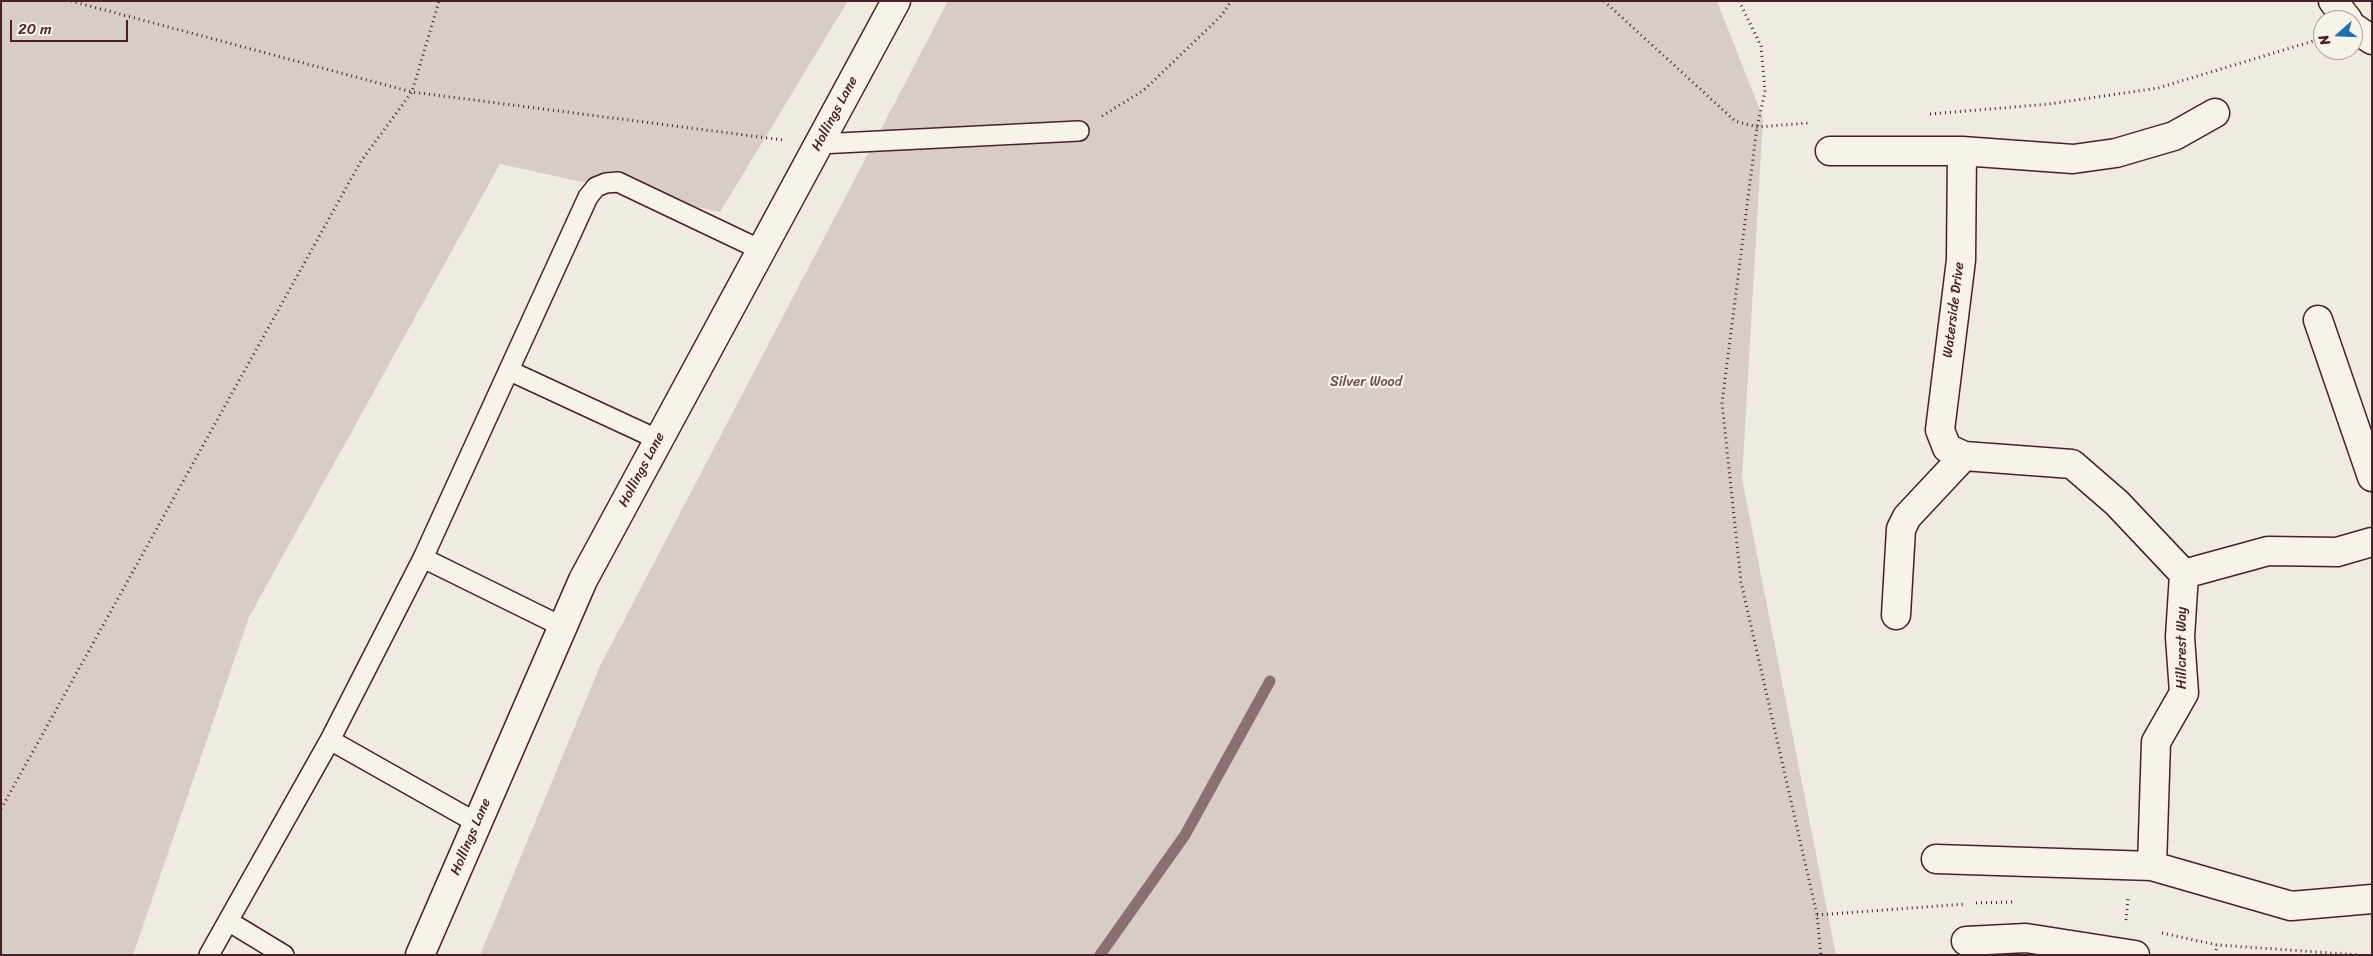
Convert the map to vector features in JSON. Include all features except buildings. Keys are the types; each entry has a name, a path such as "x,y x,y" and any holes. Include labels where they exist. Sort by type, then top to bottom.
{"street":[{"name":"Hollings Lane","path":"420,955 583,580 896,1"},
{"path":"1830,151 1962,151 2073,159 2116,153 2174,136 2215,113"},
{"name":"Waterside Drive","path":"1962,151 1961,260 1940,430 1947,448 1964,456"},
{"path":"2318,320 2372,477"},
{"path":"1896,615 1901,530 1907,517 1964,456 2072,464 2117,503 2184,574 2268,551 2337,552 2372,542"},
{"name":"Hillcrest Way","path":"2152,866 2156,742 2184,693 2180,637 2184,574"},
{"path":"1936,859 2152,866 2291,906 2372,899"},
{"path":"1966,941 2026,938 2135,955"}],"lane":[{"path":"819,144 1078,131"},
{"path":"209,955 330,740 423,558 588,197 596,187 606,182 618,182 761,250"},
{"path":"510,371 659,440"},
{"path":"423,558 563,627"},
{"path":"330,740 477,823"},
{"path":"228,922 284,955"}],"path":[{"path":"71,1 412,92 819,144"},
{"path":"1,809 361,162 412,92 439,1"},
{"path":"1078,131 1144,90 1222,15 1231,1"},
{"path":"1604,1 1735,121 1757,127 1814,122"},
{"path":"1739,1 1761,46 1765,92 1757,127 1722,403 1741,582 1817,916 1821,955"},
{"path":"1920,115 2049,104 2158,88 2313,41"},
{"path":"2215,955 2216,945"}],"green space":[{"path":"1,1 848,1 720,212 500,164 249,617 133,955 1,955"},
{"name":"Silver Wood","path":"948,1 1717,1 1763,118 1742,479 1836,955 480,955 600,666"}],"waterway":[{"path":"1100,955 1185,835 1270,681"}]}
